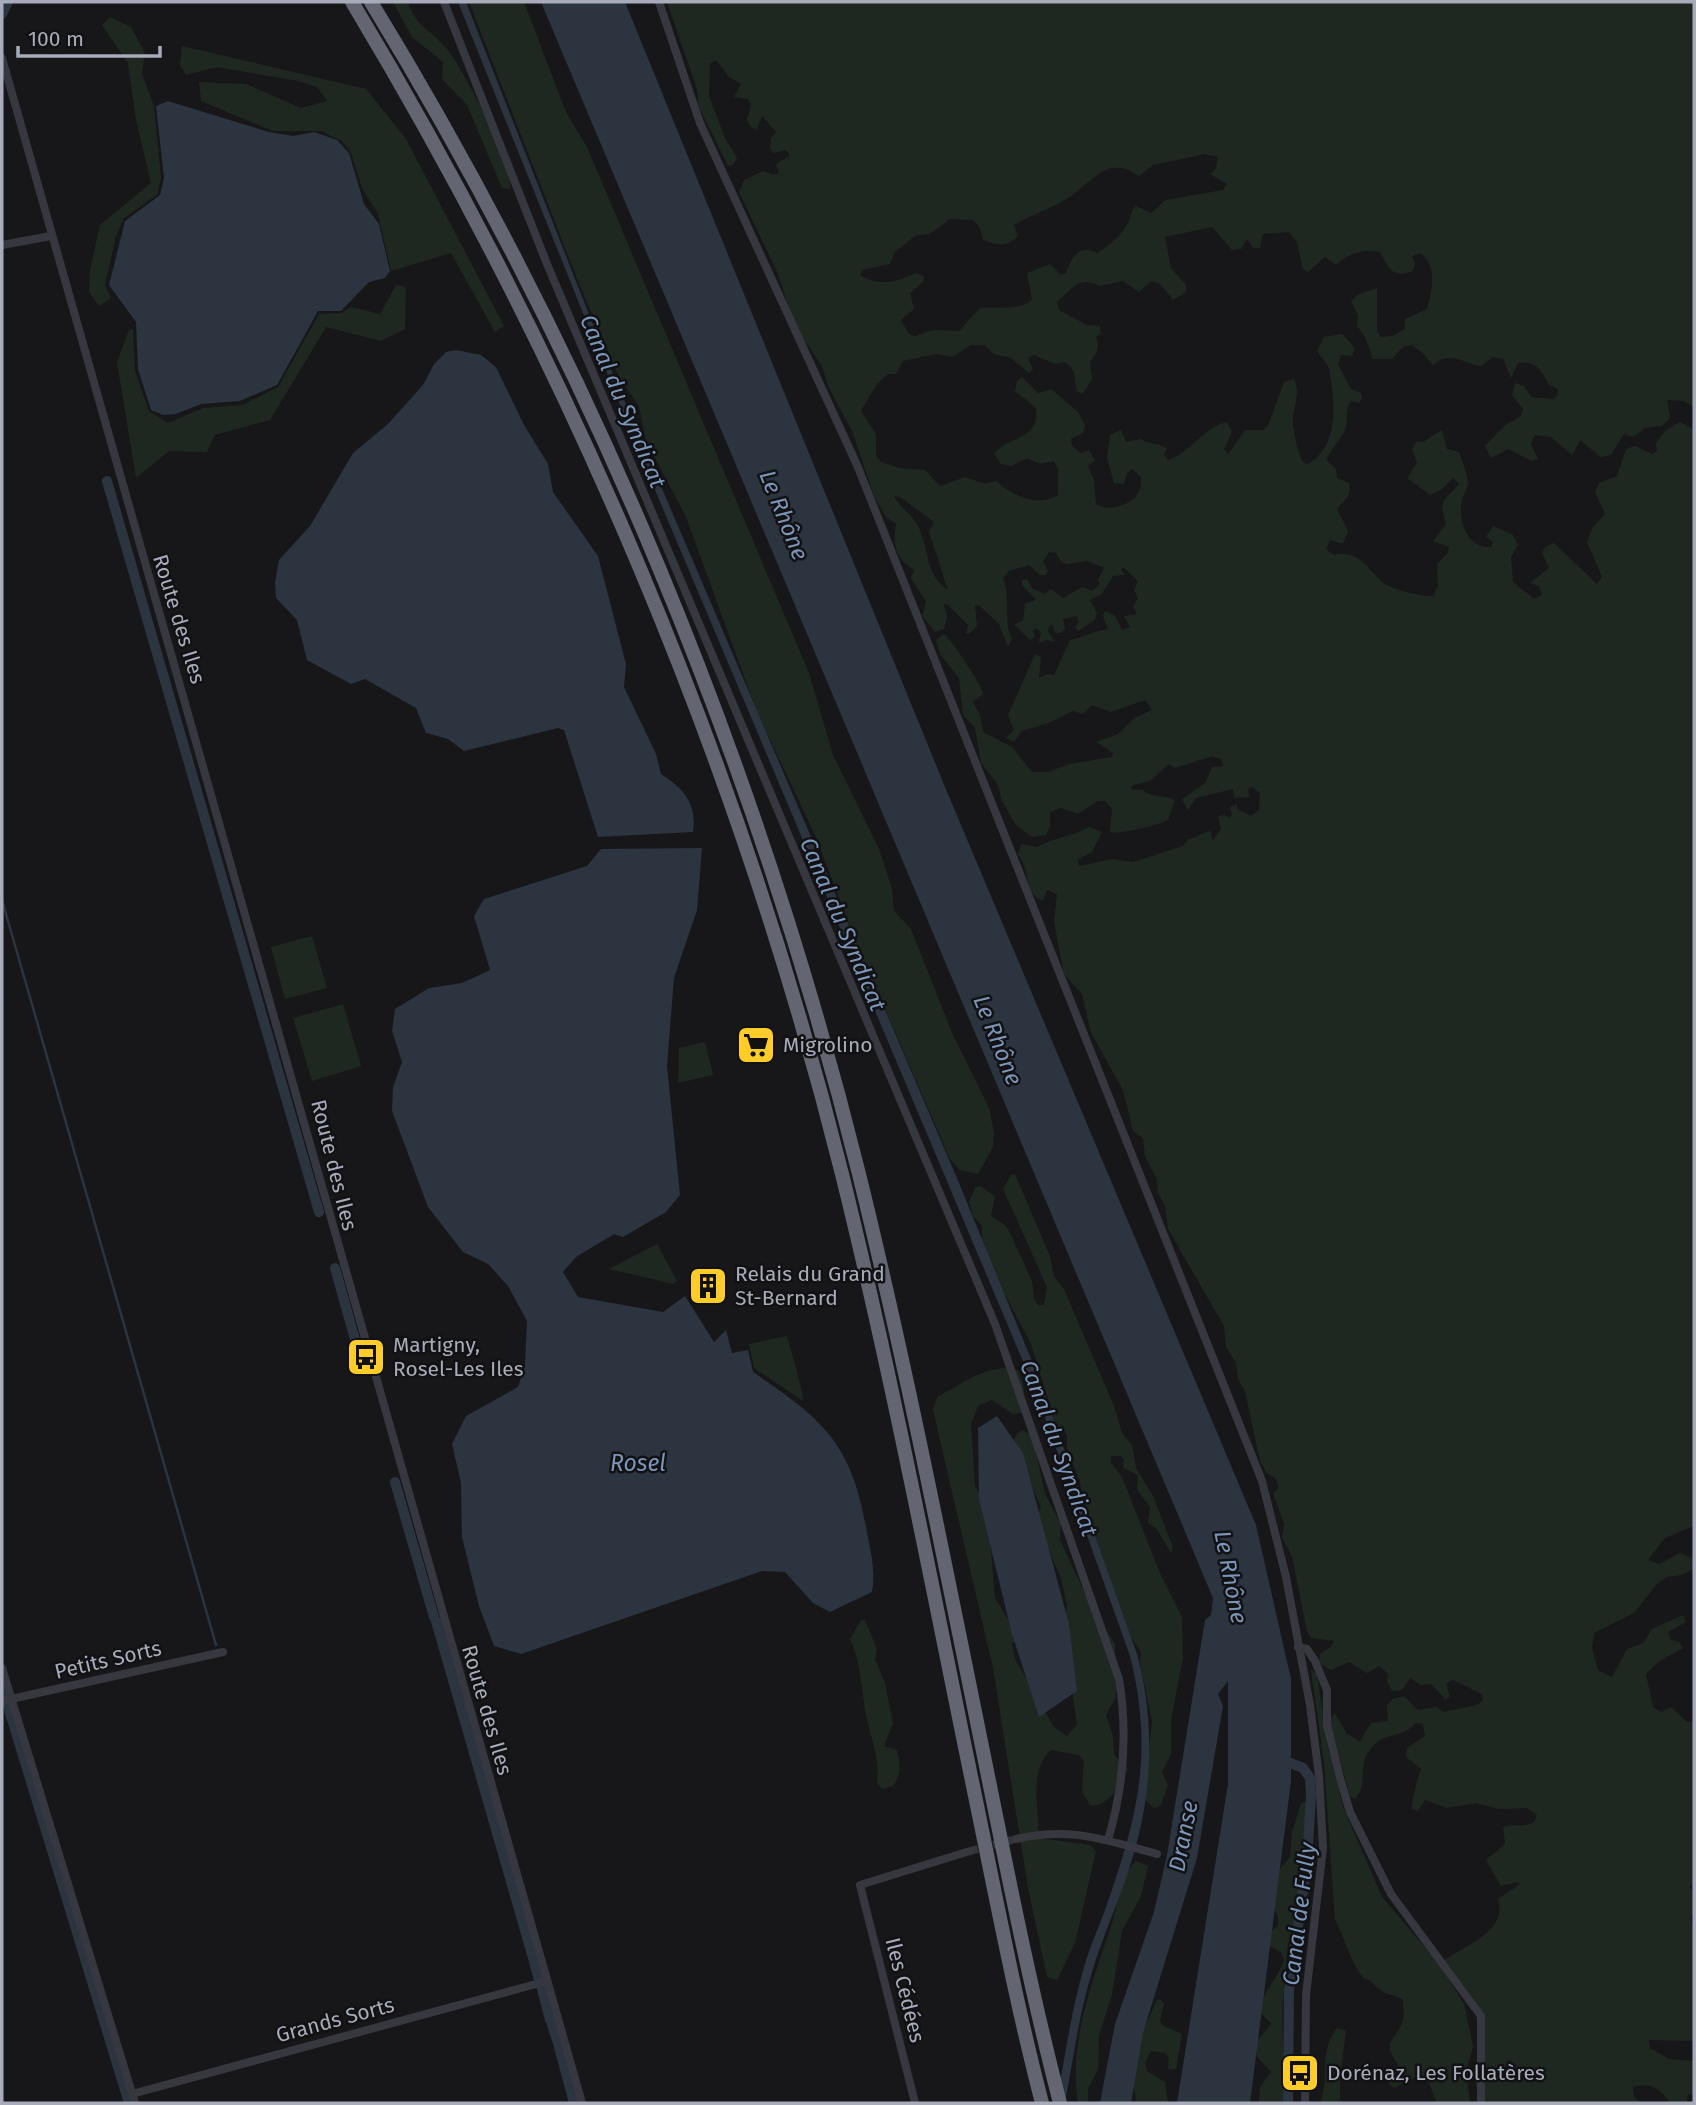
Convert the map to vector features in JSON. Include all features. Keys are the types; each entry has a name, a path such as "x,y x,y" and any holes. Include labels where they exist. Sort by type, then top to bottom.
{"highway":[{"path":"352,2 460,191 568,404 666,630 748,853 809,1051 858,1242 1009,1962 1042,2103"},
{"path":"371,2 497,224 605,445 701,674 778,892 826,1051 886,1289 1023,1945 1060,2103"}],"street":[{"path":"444,2 547,264 1010,1361 1119,1679 1125,1718 1124,1761 1112,1841"},
{"path":"659,2 699,124 857,466 1224,1381 1270,1505 1320,1776 1323,1848 1306,1995 1306,2103"},
{"name":"Route des Iles","path":"2,58 213,796 253,950 258,958 325,1191 326,1210 582,2103"},
{"path":"2,245 51,236"},
{"path":"1298,1647 1307,1649 1315,1661 1326,1690 1328,1725 1350,1812 1385,1882 1481,2015 1481,2103"},
{"name":"Petits Sorts","path":"2,1701 223,1652"},
{"path":"2,1668 133,2099"},
{"path":"1016,1839 1060,1832 1112,1841 1157,1854"},
{"name":"Iles Cédées","path":"915,2103 860,1885 970,1852"},
{"name":"Grands Sorts","path":"133,2099 547,1981"}],"shaded area":[{"path":"393,2 408,2 419,23 453,57 496,139 510,189 502,188 467,105 442,79 443,62 412,37"},
{"path":"469,2 524,2 566,112 587,147 809,673 833,755 879,849 892,889 894,911 911,929 953,1035 989,1108 994,1133 993,1147 978,1174 960,1170 950,1159 853,935 816,837 757,712 686,517 646,441 639,406 619,377 578,281"},
{"path":"667,2 1694,2 1694,407 1684,401 1667,400 1670,418 1662,426 1645,428 1633,437 1624,434 1611,455 1601,457 1580,440 1572,455 1551,437 1535,435 1531,444 1538,459 1532,461 1508,449 1491,458 1485,446 1505,425 1521,416 1523,409 1512,395 1515,383 1524,386 1531,397 1553,399 1557,396 1558,389 1549,385 1541,371 1530,363 1518,363 1511,378 1503,359 1493,357 1481,366 1445,358 1433,365 1423,353 1411,345 1403,347 1392,359 1373,359 1364,335 1357,326 1358,315 1351,301 1357,295 1377,288 1377,332 1381,337 1392,336 1405,329 1405,319 1427,309 1431,294 1431,271 1426,258 1420,253 1412,256 1415,263 1413,271 1405,273 1399,274 1391,270 1380,252 1368,251 1351,255 1336,265 1325,257 1308,272 1303,270 1297,242 1289,232 1263,234 1260,248 1253,248 1247,239 1241,249 1232,250 1212,227 1165,237 1171,268 1186,285 1186,292 1173,300 1160,284 1151,281 1139,292 1123,281 1100,286 1081,283 1057,302 1059,310 1087,325 1100,326 1101,333 1096,337 1097,350 1090,361 1092,380 1082,394 1077,391 1073,371 1064,362 1055,364 1034,355 1028,358 1033,369 1029,373 1011,358 994,354 984,345 971,345 952,357 936,354 903,361 896,374 888,374 877,384 861,411 876,434 876,455 881,462 900,468 925,470 940,486 965,477 985,484 996,481 1026,498 1051,499 1058,495 1058,469 1054,461 1040,464 1027,458 1011,466 1001,464 994,454 1007,443 1028,432 1036,419 1036,408 1015,391 1017,381 1022,377 1038,393 1051,389 1078,412 1085,425 1083,433 1071,439 1072,446 1081,453 1089,450 1095,460 1088,466 1094,480 1096,504 1106,508 1116,507 1135,498 1141,487 1141,477 1132,469 1127,473 1124,484 1114,483 1107,458 1110,435 1121,430 1126,442 1140,439 1163,446 1167,448 1164,454 1168,460 1183,452 1211,429 1227,422 1232,432 1224,449 1228,454 1245,430 1263,430 1268,426 1284,382 1294,379 1297,394 1293,422 1299,453 1307,464 1318,457 1330,435 1333,394 1329,369 1317,351 1324,337 1342,334 1355,348 1352,356 1341,355 1338,364 1351,389 1361,393 1362,398 1359,403 1351,401 1344,433 1326,460 1336,469 1337,478 1349,483 1349,492 1337,509 1348,531 1343,544 1330,540 1326,549 1334,555 1355,557 1391,587 1433,596 1438,586 1437,564 1448,553 1449,547 1433,541 1446,524 1442,508 1444,500 1459,484 1453,478 1441,490 1430,495 1407,478 1417,463 1412,449 1417,441 1423,442 1442,430 1447,449 1459,452 1467,476 1468,484 1461,508 1466,532 1476,543 1491,547 1493,542 1486,537 1493,526 1513,535 1518,545 1511,557 1513,582 1534,599 1542,595 1539,586 1530,583 1549,568 1542,553 1545,547 1554,543 1597,584 1602,577 1587,542 1593,527 1605,514 1595,492 1599,483 1617,476 1626,449 1635,446 1652,454 1657,451 1656,443 1666,430 1680,422 1694,430 1694,1526 1665,1538 1648,1560 1659,1564 1680,1553 1692,1558 1693,1569 1682,1575 1667,1577 1657,1584 1634,1613 1594,1633 1592,1648 1598,1670 1612,1677 1627,1649 1643,1643 1652,1629 1683,1615 1686,1622 1668,1632 1671,1640 1679,1642 1683,1648 1657,1663 1646,1674 1653,1707 1661,1712 1671,1707 1687,1722 1694,1721 1694,1883 1689,1887 1694,1892 1694,1914 1691,1916 1694,1931 1694,2041 1649,2040 1650,2048 1669,2059 1694,2061 1694,2095 1688,2094 1686,2103 1671,2103 1659,2090 1646,2085 1633,2087 1634,2097 1641,2103 1480,2103 1476,2083 1478,2060 1484,2047 1476,2002 1444,1960 1483,1936 1497,1920 1498,1899 1520,1884 1517,1882 1501,1886 1486,1860 1505,1844 1503,1827 1530,1824 1537,1815 1527,1808 1499,1809 1476,1803 1447,1808 1425,1800 1418,1811 1412,1809 1421,1769 1406,1757 1407,1748 1425,1736 1423,1724 1415,1723 1404,1732 1374,1744 1364,1763 1359,1794 1355,1799 1350,1796 1329,1721 1335,1713 1347,1734 1360,1741 1371,1723 1388,1721 1387,1705 1393,1699 1404,1696 1418,1710 1437,1707 1443,1712 1477,1705 1483,1700 1482,1694 1453,1680 1446,1684 1450,1696 1446,1700 1431,1684 1421,1685 1410,1678 1402,1690 1392,1691 1387,1681 1388,1674 1379,1666 1367,1673 1349,1662 1331,1670 1319,1663 1320,1653 1331,1647 1334,1641 1311,1638 1307,1631 1292,1556 1282,1538 1284,1524 1273,1493 1278,1488 1277,1480 1266,1472 1260,1461 1245,1391 1238,1379 1236,1363 1226,1347 1224,1326 1168,1229 1165,1206 1158,1193 1157,1180 1145,1156 1143,1138 1133,1131 1123,1090 1091,1033 1082,994 1064,974 1054,922 1057,894 1047,890 1043,901 1032,893 1025,867 1018,855 1021,844 1037,847 1089,827 1102,832 1092,852 1078,860 1079,866 1112,859 1133,862 1183,846 1188,839 1210,831 1213,840 1221,829 1218,816 1225,815 1229,818 1232,815 1230,807 1237,804 1237,809 1251,816 1259,810 1260,793 1252,787 1248,789 1250,797 1234,798 1233,789 1196,798 1188,810 1182,799 1205,783 1212,767 1223,766 1222,760 1213,756 1175,768 1169,764 1150,781 1133,785 1131,789 1175,800 1168,820 1163,822 1129,831 1110,832 1112,809 1105,801 1098,801 1078,814 1061,808 1050,812 1050,827 1046,835 1032,837 1016,825 1002,801 998,785 981,763 975,728 963,715 959,678 940,654 936,640 944,634 948,638 982,690 983,694 973,702 980,715 983,732 1012,747 1032,772 1048,772 1069,764 1112,757 1113,753 1096,742 1118,734 1134,718 1152,710 1145,700 1111,712 1092,705 1083,714 1073,711 1049,723 1022,731 1014,742 1006,738 1014,730 1008,715 1035,654 1041,657 1039,678 1047,674 1054,675 1070,640 1108,629 1103,616 1105,611 1115,616 1122,630 1130,627 1124,616 1137,614 1133,607 1138,598 1134,590 1138,581 1123,567 1121,570 1125,575 1113,576 1102,594 1090,600 1097,613 1095,620 1078,631 1075,627 1079,622 1077,616 1063,619 1065,628 1061,633 1055,633 1053,625 1049,626 1048,631 1055,642 1046,640 1039,643 1041,632 1036,628 1033,630 1035,637 1030,640 1014,624 1023,621 1025,604 1036,600 1022,585 1022,580 1027,579 1032,588 1044,594 1051,589 1063,598 1082,587 1092,591 1100,584 1098,580 1104,568 1087,561 1067,564 1061,562 1056,553 1049,552 1043,562 1048,571 1045,575 1040,575 1029,565 1009,571 1003,578 1012,639 1008,647 999,624 979,605 975,606 977,626 970,633 966,633 968,625 947,604 944,605 947,617 944,629 935,632 922,616 926,602 911,578 914,570 903,561 897,551 896,524 886,517 874,496 852,431 828,386 822,366 795,327 778,274 739,192 744,180 763,171 774,175 779,173 776,164 789,156 789,153 785,150 774,153 770,149 771,138 776,132 762,116 757,130 751,127 747,119 751,106 748,99 734,97 741,84 729,77 716,60 710,63 709,96 725,138 737,158 733,165 728,166 699,107 697,89","holes":["1205,154 1218,157 1216,168 1210,174 1227,184 1223,190 1166,200 1151,213 1136,206 1126,226 1113,241 1097,253 1085,250 1077,253 1066,273 1061,275 1050,264 1027,273 1032,300 1014,307 980,308 959,331 933,330 915,336 909,334 901,320 914,309 910,293 923,282 924,276 916,273 895,281 882,282 860,275 862,270 890,264 895,252 915,236 930,234 950,219 973,220 979,226 983,240 1006,244 1018,236 1014,225 1068,198 1100,173 1118,168 1139,176 1153,165","894,496 900,497 934,522 929,532 948,590 940,584 931,569 922,535 915,521"]},
{"path":"110,17 131,27 145,53 142,74 154,106 161,178 157,195 124,218 116,236 105,285 111,298 99,306 89,292 90,270 100,225 151,183 136,120 128,63 102,25"},
{"path":"182,46 366,89 406,139 504,326 495,332 451,253 391,271 378,214 362,188 351,153 342,141 321,131 273,131 201,101 199,82 246,84 301,108 327,101 317,87 298,81 217,67 186,75 180,65"},
{"path":"396,285 406,287 405,329 381,341 326,327 270,420 215,435 207,452 169,451 136,478 117,362 129,330 133,329 135,371 149,411 168,423 203,408 243,405 278,387 319,314 341,313 351,307 380,314"},
{"path":"312,936 327,988 285,999 271,947"},
{"path":"343,1004 361,1066 312,1081 293,1018"},
{"path":"705,1042 713,1075 678,1083 679,1048"},
{"path":"1015,1174 1050,1256 1054,1277 1064,1289 1114,1406 1122,1433 1132,1445 1136,1468 1153,1496 1173,1547 1171,1553 1156,1528 1148,1523 1150,1507 1137,1490 1138,1475 1123,1468 1124,1459 1121,1456 1111,1456 1111,1463 1122,1477 1160,1573 1182,1617 1183,1658 1171,1720 1171,1754 1162,1772 1168,1785 1161,1805 1154,1808 1144,1799 1152,1722 1140,1663 1141,1652 1131,1637 1083,1505 1080,1481 1067,1451 1067,1434 1056,1425 1031,1344 993,1271 982,1240 982,1226 973,1216 969,1202 975,1188 980,1186 995,1196 991,1216 1006,1226 1032,1281 1034,1299 1038,1305 1044,1305 1047,1287 1003,1189 1011,1175"},
{"path":"657,1244 677,1281 673,1284 609,1269"},
{"path":"787,1336 803,1401 754,1368 749,1344"},
{"path":"1006,1368 1018,1371 1020,1376 1024,1391 1023,1412 1013,1414 992,1400 978,1406 971,1424 975,1486 981,1497 989,1527 995,1598 1019,1634 1012,1644 1015,1659 1054,1727 1067,1736 1077,1725 1064,1632 1067,1606 1061,1578 1036,1520 1041,1507 1013,1443 1022,1430 1032,1435 1045,1494 1061,1524 1060,1540 1089,1602 1115,1644 1116,1697 1106,1715 1113,1736 1114,1755 1128,1769 1108,1799 1090,1805 1082,1792 1084,1761 1079,1755 1051,1750 1039,1769 1036,1792 1039,1838 1090,1845 1096,1851 1075,1943 1057,1980 1047,1977 1028,1888 993,1668 933,1410 937,1397 979,1374"},
{"path":"861,1620 865,1620 877,1649 875,1659 885,1683 893,1723 884,1746 897,1750 899,1760 896,1782 893,1786 882,1789 877,1783 876,1758 861,1678 850,1639"},
{"path":"1311,1669 1317,1675 1327,1743 1343,1807 1382,1897 1440,1965 1464,2004 1473,2046 1466,2071 1470,2103 1437,2103 1429,2083 1418,2076 1394,2088 1386,2081 1398,2065 1390,2046 1403,2020 1403,2000 1384,1992 1363,1978 1335,1920 1324,1762"},
{"path":"1305,1801 1311,1810 1299,1925 1288,1943 1282,2011 1285,2103 1259,2103 1260,2087 1271,2072 1253,2052 1254,2045 1271,2024 1260,2012 1261,2005 1284,1960 1281,1952 1264,1943 1265,1935 1278,1926 1278,1917 1270,1900 1272,1878 1290,1857 1292,1833 1301,1803"},
{"path":"1136,1861 1148,1866 1141,1896 1122,1931 1112,1994 1099,2036 1098,2070 1088,2088 1088,2103 1078,2103 1077,2056 1085,2010 1123,1880"},
{"path":"1160,1999 1164,2004 1160,2021 1162,2025 1182,2034 1176,2069 1168,2069 1169,2058 1165,2053 1151,2051 1145,2063 1147,2071 1165,2082 1168,2103 1137,2103 1131,2076 1137,2044 1157,2000"},
{"path":"1337,2028 1346,2031 1340,2076 1340,2103 1320,2103 1327,2047"}],"water":[{"name":"Canal du Syndicat","path":"458,2 466,2 607,360 959,1183 1040,1381 1137,1654 1149,1730 1145,1806 1129,1871 1087,1988 1065,2103 1056,2103 1075,2000 1086,1959 1127,1843 1139,1783 1141,1723 1130,1656 1036,1392 636,445"},
{"path":"541,2 625,2 945,787 1256,1525 1291,1679 1291,1781 1250,2103 1177,2103 1228,1784 1228,1681 1218,1694 1223,1706 1197,1858 1143,2033 1131,2103 1100,2103 1115,2024 1154,1912 1167,1855 1205,1620 1211,1615 1213,1598"},
{"path":"168,101 269,132 293,136 314,132 337,140 349,153 364,204 379,224 390,271 385,278 369,282 341,311 318,311 277,385 240,401 201,404 176,414 163,415 151,410 138,369 136,322 109,285 125,221 160,195 164,178 156,106"},
{"path":"456,350 481,355 496,367 524,425 548,464 553,492 598,556 626,664 624,687 656,754 661,774 682,791 691,805 693,832 598,837 564,730 558,728 464,751 448,739 426,733 416,708 365,679 351,684 307,660 297,620 276,598 275,582 279,560 310,526 353,453 388,424 423,385 434,364 446,352"},
{"name":"Rosel","path":"702,848 697,910 674,978 667,1066 680,1195 666,1212 623,1237 614,1234 576,1257 563,1272 578,1297 663,1312 685,1296 714,1342 726,1330 732,1353 748,1350 753,1372 815,1419 842,1453 860,1498 871,1551 872,1592 830,1612 813,1603 785,1572 762,1571 521,1654 494,1646 479,1606 462,1537 461,1483 452,1444 466,1416 518,1387 525,1366 527,1321 508,1286 488,1264 463,1252 428,1207 392,1111 393,1087 402,1062 392,1031 395,1009 429,988 462,983 490,970 474,916 484,899 587,866 601,849"},
{"path":"997,1416 1023,1453 1069,1624 1077,1691 1039,1717 1012,1634 979,1499 978,1428"}],"waterway":[{"path":"2,14 8,2"},
{"path":"107,481 319,1212"},
{"path":"2,900 216,1645"},
{"path":"335,1268 358,1350"},
{"path":"395,1482 434,1617"},
{"path":"436,1621 533,1958"},
{"path":"2,1687 5,1697"},
{"path":"7,1703 129,2103"},
{"name":"Canal de Fully","path":"1280,1759 1303,1768 1310,1778 1311,1796 1307,1862 1289,1991 1288,2103"},
{"path":"534,1962 539,1980"},
{"path":"541,1985 550,2020"},
{"path":"552,2025 558,2043"},
{"path":"559,2047 574,2103"}],"tunnel":[{"path":"970,1851 1016,1839"}],"place":[{"name":"Migrolino","path":"756,1045"},
{"name":"Relais du Grand St-Bernard","path":"708,1286"},
{"name":"Martigny, Rosel-Les Iles","path":"366,1357"},
{"name":"Dorénaz, Les Follatères","path":"1300,2073"}],"water label":[{"name":"Le Rhône","path":"784,515"},
{"name":"Le Rhône","path":"998,1040"},
{"name":"Le Rhône","path":"1231,1577"},
{"name":"Dranse","path":"1183,1836"}]}
